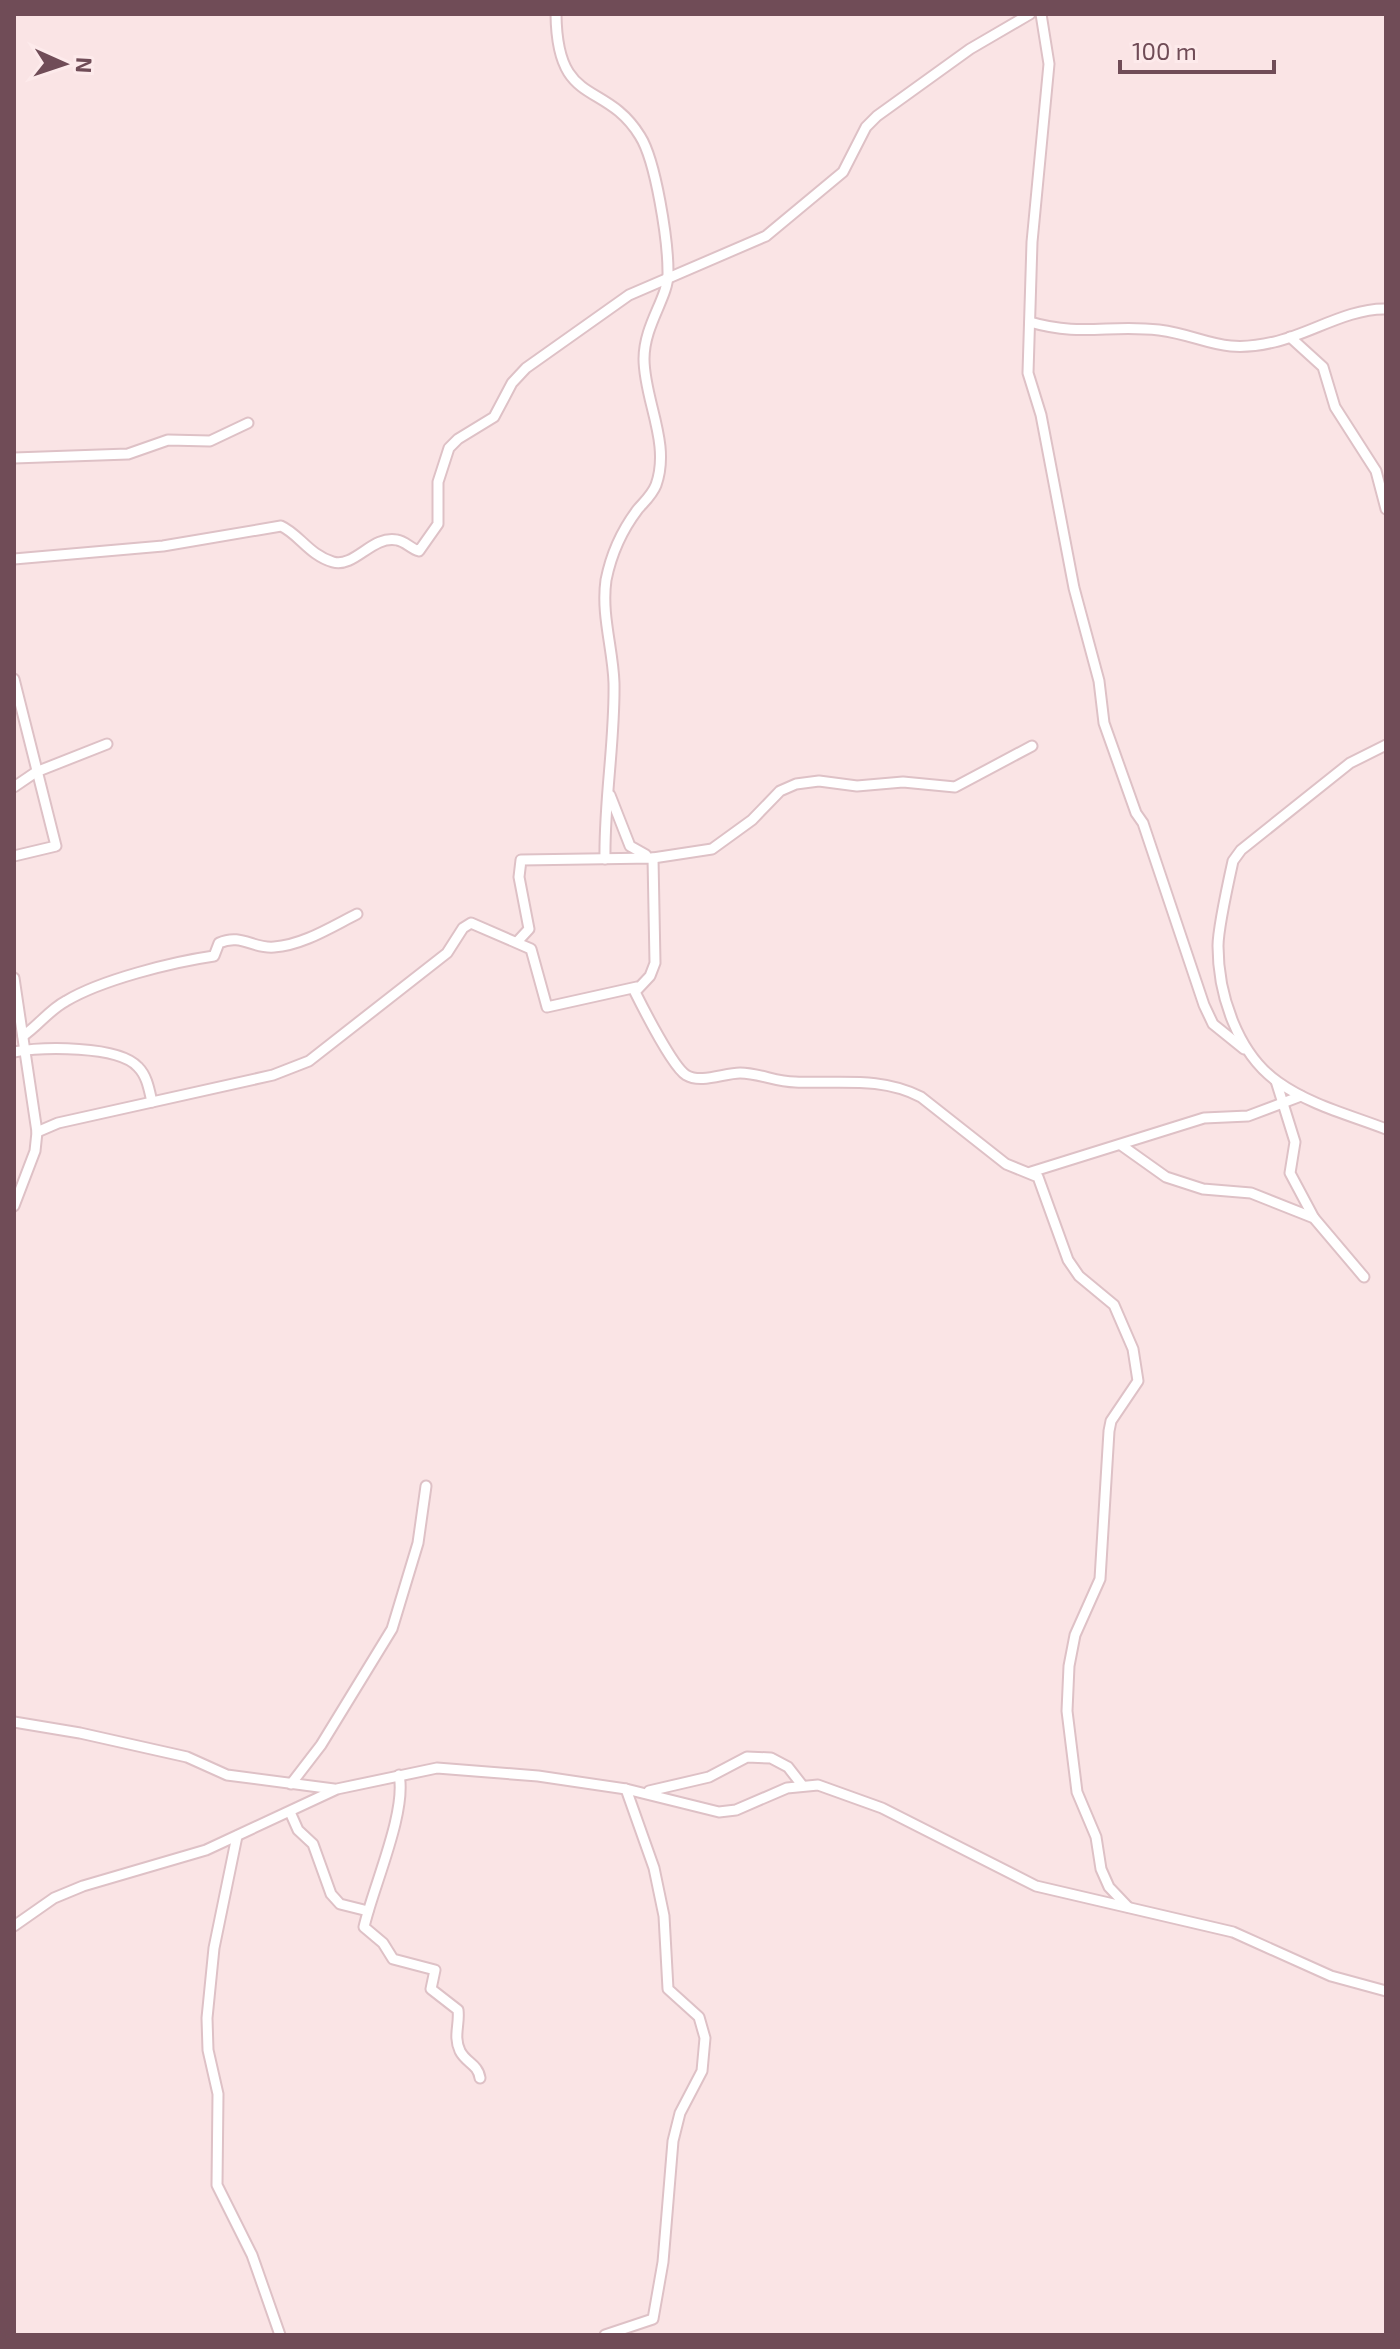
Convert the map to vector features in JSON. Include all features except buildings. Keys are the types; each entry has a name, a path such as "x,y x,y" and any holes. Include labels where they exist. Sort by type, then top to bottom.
{"street":[{"path":"556,14 556,37 567,72 576,83 629,122 647,148 654,171 668,279 652,314 644,349 657,425 659,472 649,497 617,543 606,583 614,683 605,859"},
{"path":"14,559 163,546 281,526 304,547 332,562 347,561 388,539 403,542 419,551 438,524 438,482 449,448 494,417 512,383 532,362 629,295 766,236 843,172 866,127 877,116 970,49 1030,14"},
{"path":"1041,14 1049,64 1032,242 1028,373 1041,415 1074,588 1099,681 1104,723 1136,813 1143,823 1213,1024 1276,1081 1301,1096 1386,1129"},
{"path":"1030,322 1078,332 1161,330 1222,347 1246,347 1290,337 1365,311 1386,309"},
{"path":"1290,337 1323,367 1335,407 1376,471 1386,509"},
{"path":"14,458 128,454 168,440 210,441 248,423"},
{"path":"14,681 56,846 14,856"},
{"path":"14,787 36,772 107,744"},
{"path":"1244,1049 1228,1003 1218,952 1233,861 1328,779 1386,745"},
{"path":"517,942 529,929 519,877 521,860 651,857 712,849 752,820 780,791 796,784 819,781 857,786 912,782 955,787 1032,746"},
{"path":"610,794 630,846 651,857"},
{"path":"37,1132 58,1123 261,1078 309,1061 447,953 467,925 484,926 533,951 547,1007 637,987 650,976 657,953 651,857"},
{"path":"23,1036 53,1009 84,991 133,975 214,956 219,943 230,940 247,939 270,948 297,943 357,914"},
{"path":"14,978 23,1036 19,1051 37,1132 35,1151 14,1206"},
{"path":"637,987 638,999 674,1063 685,1075 703,1078 749,1074 793,1082 884,1083 921,1097 1006,1164 1031,1172 1043,1186 1068,1260 1079,1276 1114,1305 1139,1375 1136,1388 1116,1413 1109,1431 1100,1579 1075,1635 1069,1666 1067,1711 1077,1792 1096,1837 1101,1869 1109,1887 1128,1907"},
{"path":"19,1051 96,1052 124,1057 140,1069 152,1102"},
{"path":"1276,1081 1295,1142 1290,1173 1314,1218 1364,1277"},
{"path":"1031,1172 1204,1118 1248,1116 1301,1096"},
{"path":"1121,1145 1166,1177 1203,1189 1251,1193 1314,1218"},
{"path":"291,1784 321,1745 392,1629 418,1543 426,1486"},
{"path":"14,1722 187,1757 227,1775 337,1789"},
{"path":"646,1792 709,1777 747,1757 771,1758 788,1767 802,1785"},
{"path":"14,1926 46,1903 83,1886 206,1850 337,1789 437,1768 538,1776 646,1792 719,1812 736,1810 802,1785 818,1785 855,1796 1036,1886 1233,1932 1331,1976 1386,1991"},
{"path":"399,1775 399,1798 364,1927 383,1943 393,1959 435,1970 431,1989 458,2010 456,2029 460,2050 477,2067 480,2078"},
{"path":"304,1785 308,1795 306,1804"},
{"path":"605,2335 653,2319 663,2262 673,2141 680,2113 702,2071 705,2038 703,2023 668,1989 664,1916 654,1868 626,1789"},
{"path":"290,1812 298,1830 313,1844 331,1894 340,1904 368,1911"},
{"path":"237,1836 214,1948 207,2018 208,2050 219,2109 217,2185 252,2255 280,2335"}]}
